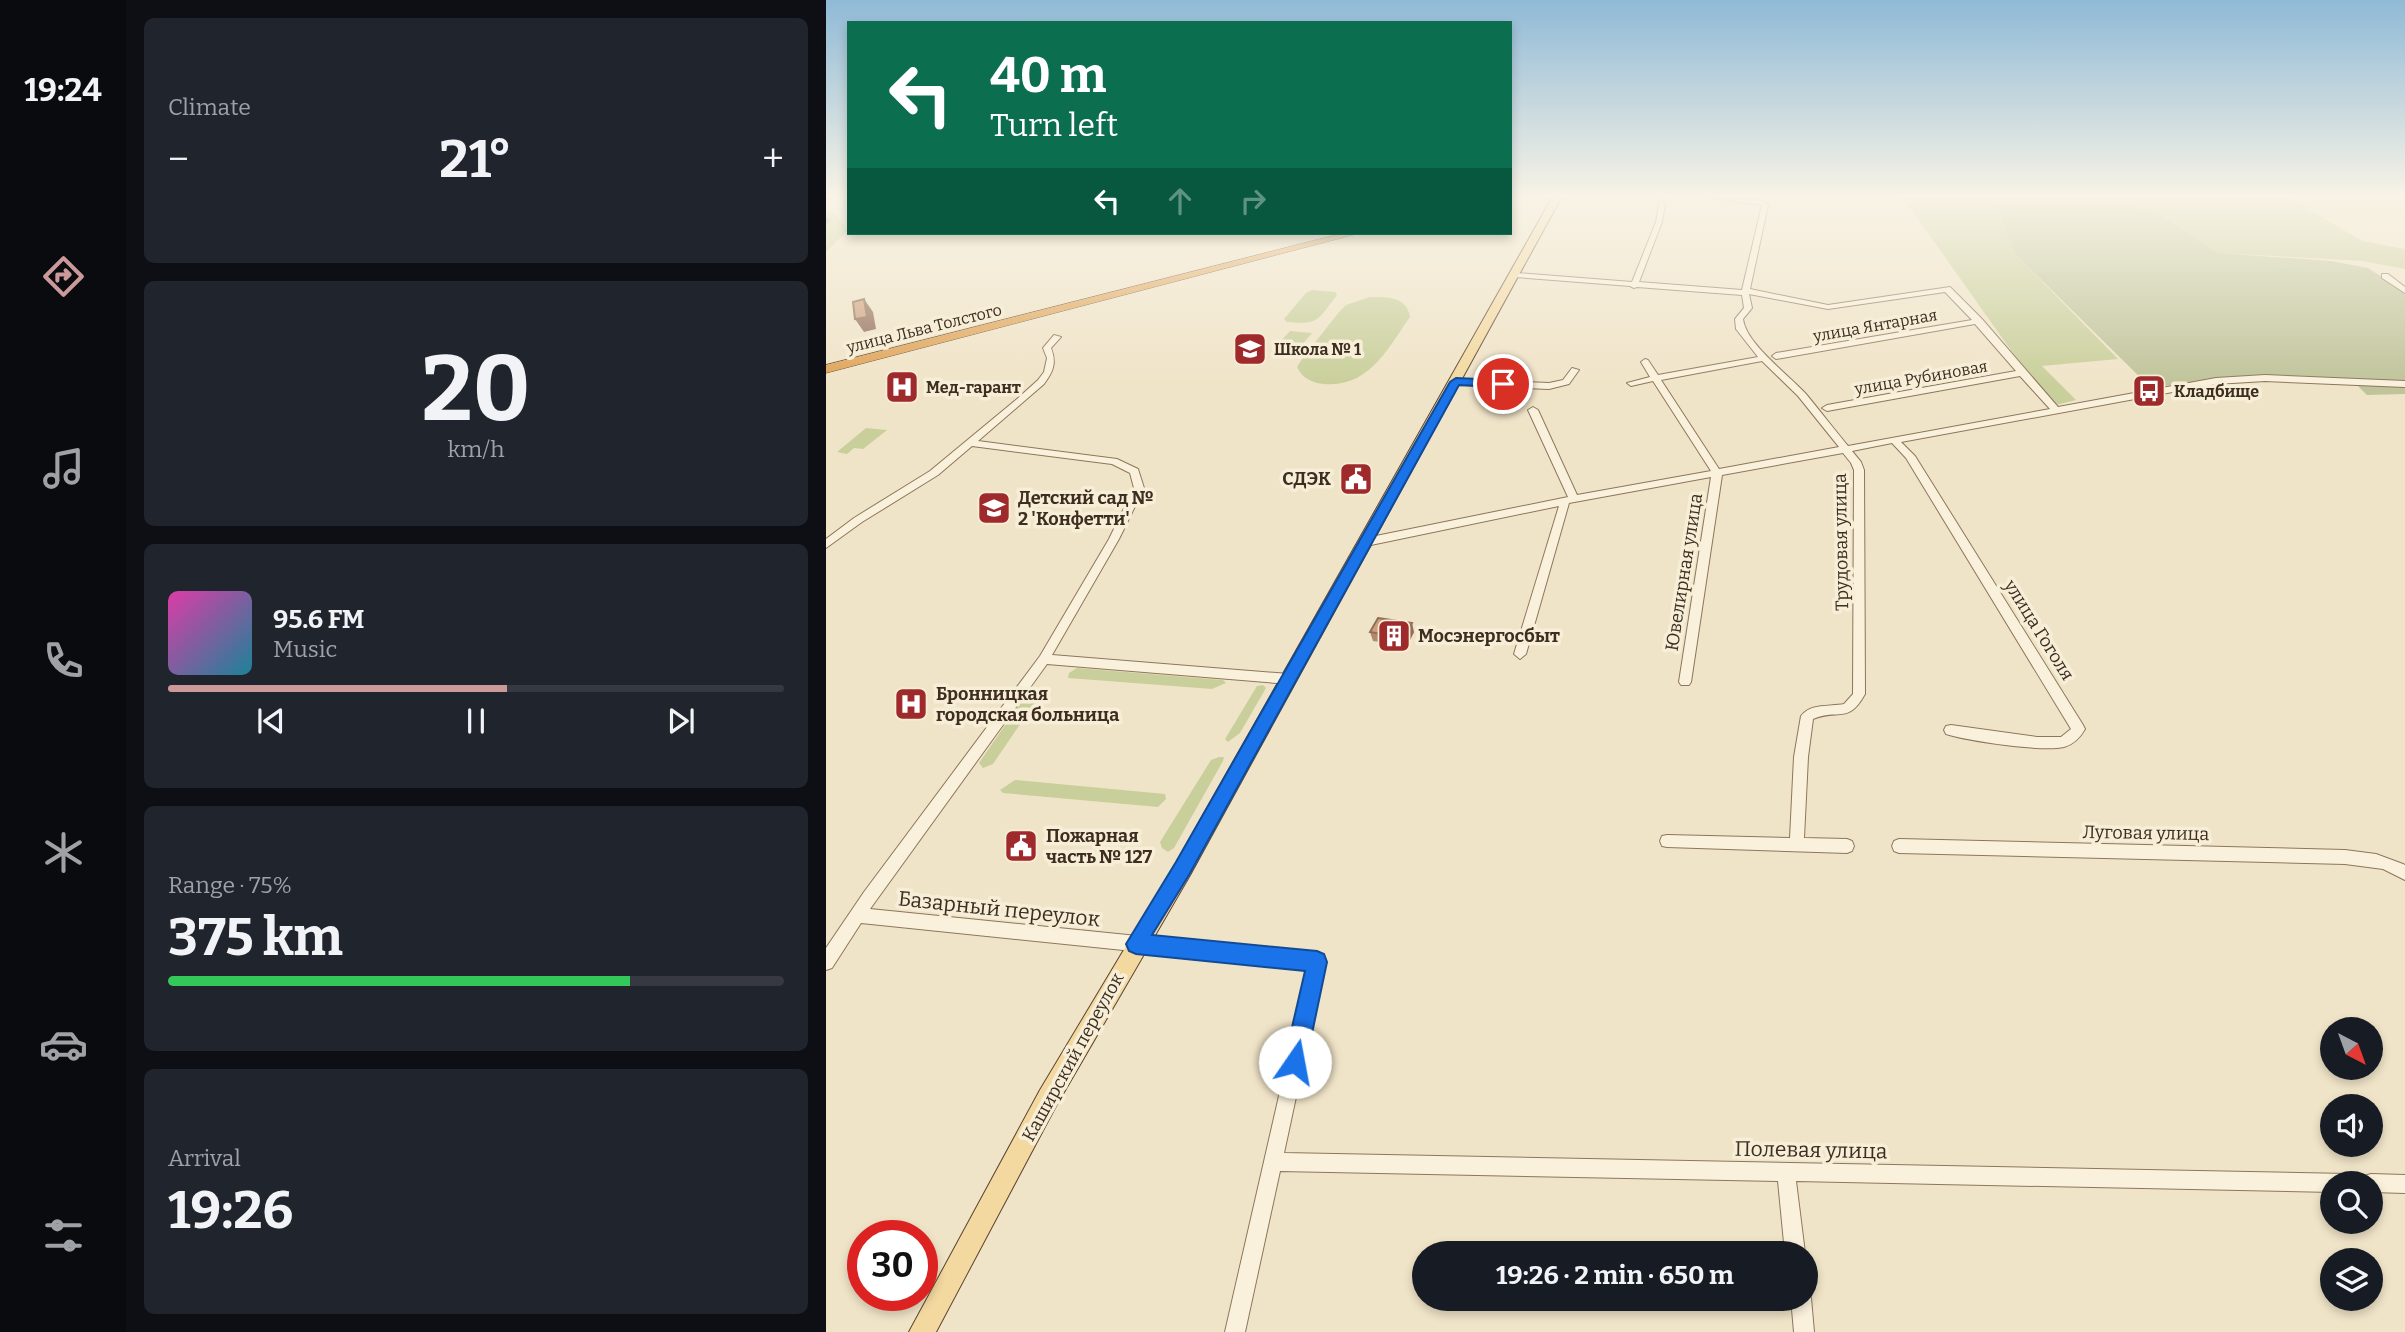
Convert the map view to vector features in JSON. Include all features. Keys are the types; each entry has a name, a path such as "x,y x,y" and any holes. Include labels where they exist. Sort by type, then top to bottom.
{"highway":[{"name":"улица Льва Толстого","path":"826,369 1249,260"}],"main road":[{"name":"Каширский переулок","path":"922,1332 1136,944 1183,869 1524,260"}],"street":[{"path":"1634,286 1644,260"},
{"path":"1746,292 1753,260"},
{"path":"1516,275 1634,286 1746,292 1828,307 1947,289 1979,321 2020,373 2057,411"},
{"path":"2385,276 2405,291"},
{"name":"Трудовая улица","path":"1746,292 1748,308 1737,324 1740,329 1764,358 1801,394 1859,470 1859,694 1854,705 1847,709 1820,711 1807,716 1801,757 1797,845"},
{"name":"улица Янтарная","path":"1776,356 1979,321"},
{"path":"826,544 934,473 1041,382 1050,367 1048,345 1057,337"},
{"path":"1631,383 1764,358"},
{"name":"Ювелирная улица","path":"1645,362 1717,473 1685,682"},
{"path":"1456,382 1549,386 1566,382 1575,370"},
{"name":"улица Рубиновая","path":"1828,408 2020,373"},
{"path":"1366,541 1569,500 2216,381 2266,378 2405,384"},
{"path":"1520,654 1569,500 1533,410"},
{"name":"улица Гоголя","path":"1895,441 1910,456 2078,729 2072,737 2062,742 2005,738 1951,730"},
{"path":"826,962 857,915 1044,659 1139,488 1137,476 1123,463 1098,457 971,443"},
{"path":"1044,659 1289,679"},
{"path":"1667,841 1847,846"},
{"name":"Луговая улица","path":"1899,846 2345,857 2391,864"},
{"path":"2391,864 2405,873"},
{"name":"Базарный переулок","path":"857,915 1136,944"},
{"path":"1136,944 1317,962 1235,1332"},
{"name":"Полевая улица","path":"1273,1162 2320,1182"},
{"path":"1786,1172 1795,1241"},
{"path":"2383,1184 2405,1184"},
{"path":"1802,1311 1804,1332"}],"green space":[{"path":"1947,260 2021,260 2118,359 2042,366 2076,400 2056,405 2022,366"},
{"path":"2021,260 2331,261 2368,268 2405,292 2405,394 2367,395 2353,381 2211,379 2151,388"},
{"path":"2348,260 2405,260 2405,269"},
{"path":"1312,290 1335,292 1337,295 1317,319 1306,323 1287,322 1284,319 1306,293"},
{"path":"1370,297 1400,301 1405,305 1410,317 1385,353 1365,373 1340,384 1324,384 1305,377 1297,367 1339,312 1346,305"},
{"path":"1290,331 1312,333 1295,353 1273,350"},
{"path":"866,428 887,430 863,449 854,448 847,454 837,452"},
{"path":"1077,668 1223,680 1226,683 1212,689 1068,678 1069,673"},
{"path":"1263,685 1266,688 1240,733 1228,742 1225,739 1257,686"},
{"path":"1033,697 1036,701 993,764 983,768 979,763 1021,702"},
{"path":"1224,757 1223,761 1174,848 1168,852 1162,848 1160,842 1211,760"},
{"path":"1015,780 1165,794 1166,799 1158,807 1003,793 1000,790"}],"building":[{"path":"864,299 867,317 855,319 853,302"},
{"path":"1378,618 1412,623 1404,638 1370,632"}],"place":[{"name":"Школа № 1","path":"1250,349"},
{"name":"Мед-гарант","path":"902,387"},
{"name":"Кладбище","path":"2149,391"},
{"name":"СДЭК","path":"1356,479"},
{"name":"Детский сад № 2 'Конфетти'","path":"994,508"},
{"name":"Мосэнергосбыт","path":"1394,636"},
{"name":"Бронницкая городская больница","path":"911,704"},
{"name":"Пожарная часть № 127","path":"1021,846"}],"route":[{"path":"1295,1062 1317,962 1136,944 1183,869 1456,382 1503,384"}]}
